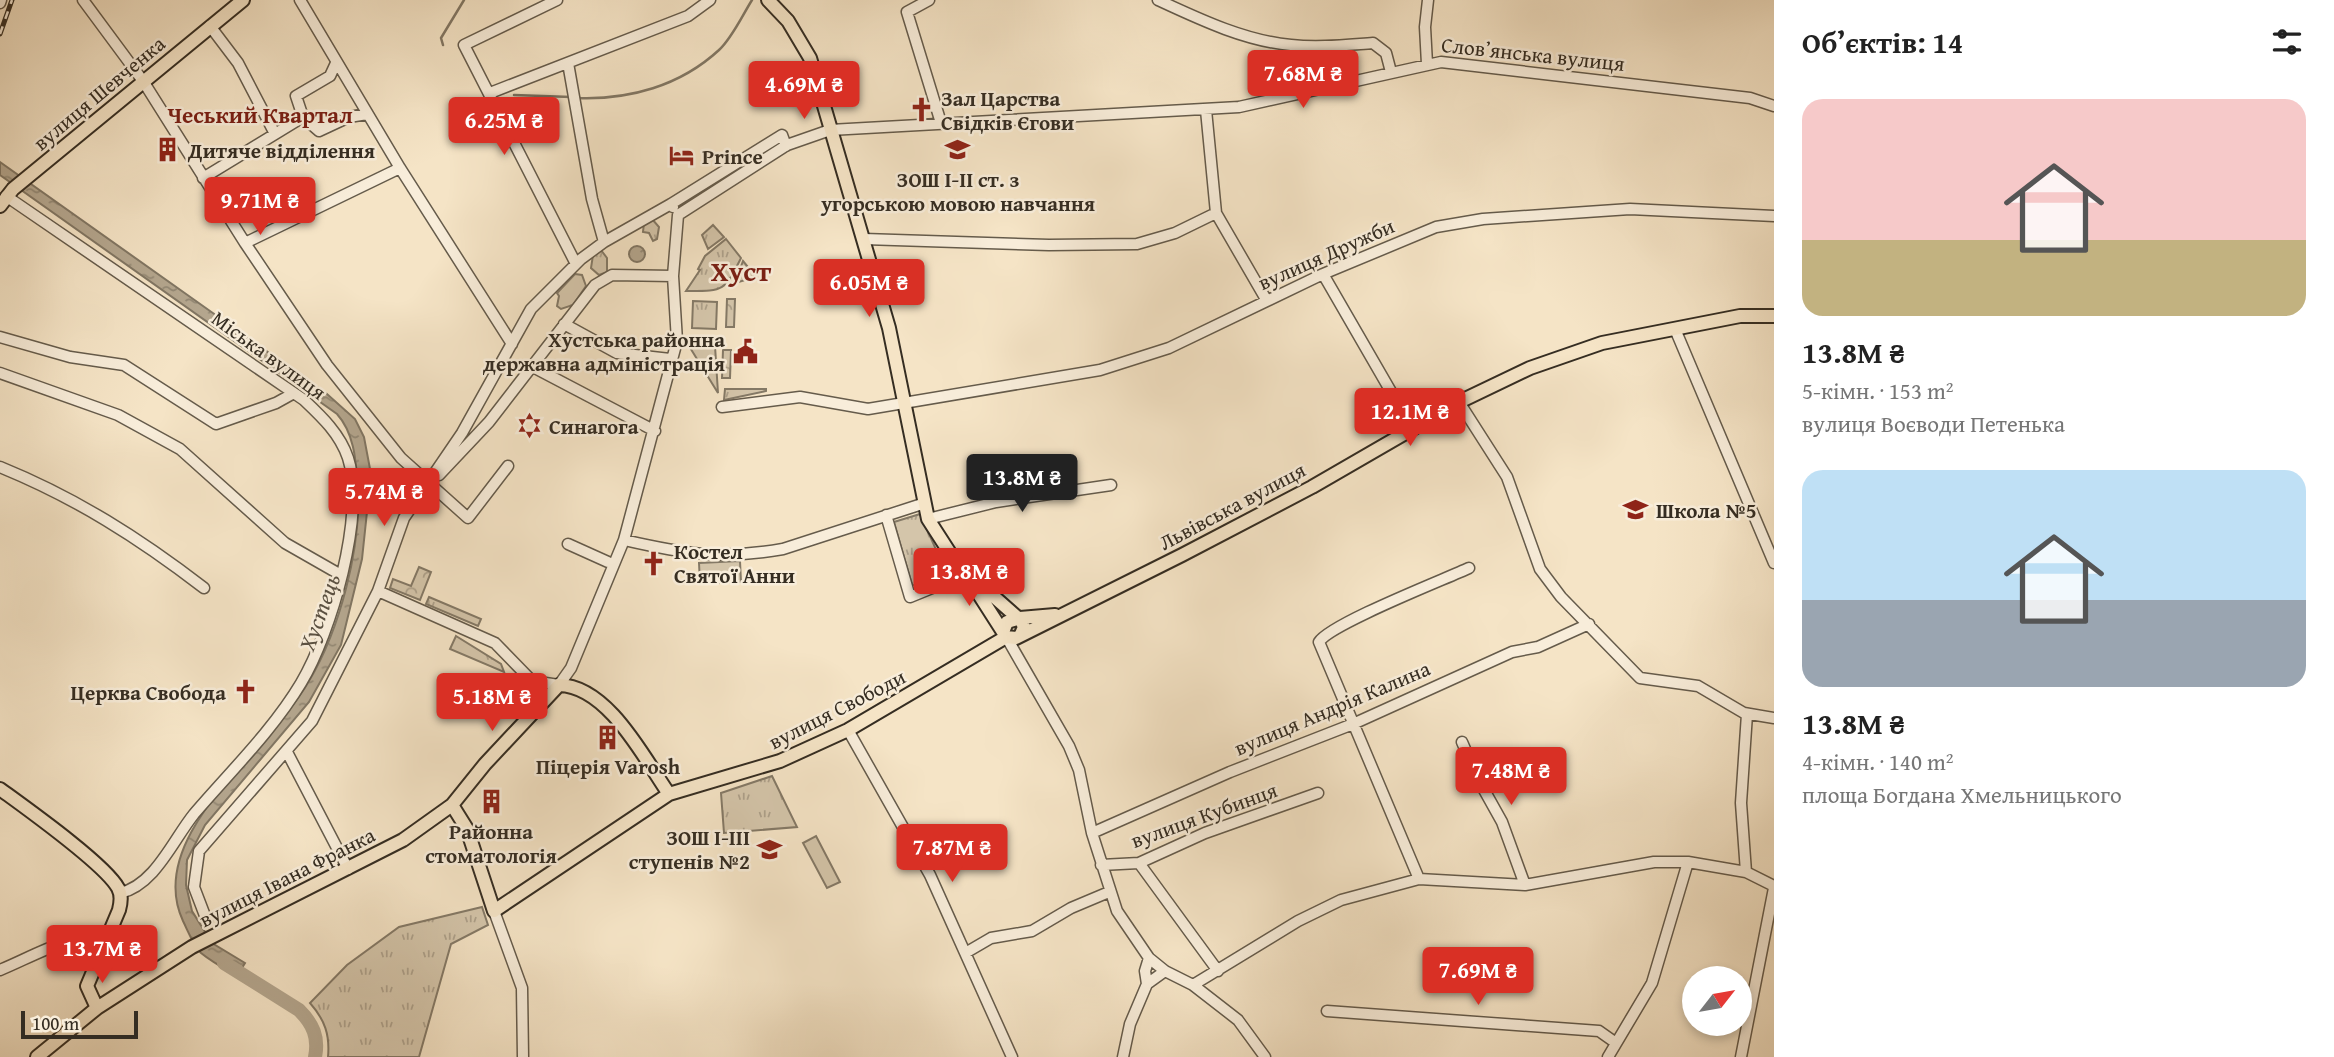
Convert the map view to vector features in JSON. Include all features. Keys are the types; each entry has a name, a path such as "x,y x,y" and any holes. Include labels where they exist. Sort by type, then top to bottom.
{"main road":[{"name":"вулиця Шевченка","path":"6,197 243,0"},
{"path":"768,0 788,21 805,47 864,239 889,328 905,401 922,504 928,519 1009,636"},
{"name":"Львівська вулиця","path":"1009,636 1062,615 1300,493 1459,402 1530,368 1579,348 1740,316 1774,316"},
{"path":"959,566 1019,618"},
{"name":"Львівська вулиця","path":"1019,618 1062,615"},
{"path":"1009,636 1007,622 1019,618"},
{"name":"вулиця Свободи","path":"494,911 668,794 780,761 848,730 1009,636"},
{"path":"559,685 579,687 605,706 668,794"},
{"name":"вулиця Івана Франка","path":"37,1057 97,1009 192,947 403,840 452,805 559,685"},
{"path":"0,789 103,871 120,893 119,909 87,986 97,1009"},
{"path":"452,805 467,829 494,911"}],"street":[{"path":"83,0 144,81 204,178 327,365 401,458 468,518 508,466"},
{"path":"300,0 400,168 512,344"},
{"path":"557,0 464,45 574,260"},
{"path":"489,93 697,12 710,0"},
{"path":"929,0 906,12 941,123"},
{"path":"1158,0 1242,34 1276,43 1320,47 1373,43 1386,53 1391,72"},
{"path":"1427,64 1425,27 1428,0"},
{"path":"210,26 238,64 275,134"},
{"path":"336,63 330,76 296,96 303,117 319,131 349,117 367,114"},
{"path":"568,63 604,241"},
{"name":"Словʼянська вулиця","path":"787,145 830,130 1015,121 1123,112 1206,110 1280,100 1427,64 1461,63 1587,77 1750,98 1774,106"},
{"path":"1206,110 1216,213 1267,301"},
{"path":"204,178 303,117"},
{"path":"206,921 194,887 199,851 313,721 378,591 404,517 462,433 531,309 574,260 782,135 787,145 678,215"},
{"path":"246,243 400,168"},
{"name":"Міська вулиця","path":"6,197 294,393 327,421 344,448 351,467 353,502 341,575 320,645 294,693 179,832 139,887 120,893"},
{"path":"378,591 495,643 532,681 559,685 575,662 624,540 655,431 670,359 677,341 673,276 678,215 671,204"},
{"name":"вулиця Дружби","path":"722,407 782,397 800,397 868,409 1100,370 1169,348 1323,274 1436,227 1483,219 1629,209 1774,216"},
{"path":"864,239 1128,244 1175,233 1216,213"},
{"path":"1323,274 1412,428"},
{"path":"428,484 461,453 533,367 595,285 612,275 673,276"},
{"path":"564,324 617,353 670,359"},
{"path":"1675,329 1774,563"},
{"path":"0,337 60,354 124,365 204,419 216,424 276,403 294,393"},
{"path":"533,367 655,431"},
{"path":"0,373 118,415 180,449 285,543 341,575"},
{"path":"1459,402 1507,477 1540,569 1561,597 1640,678 1698,685 1747,714 1774,718"},
{"path":"0,467 120,526 204,588"},
{"path":"928,519 996,502 1111,485"},
{"path":"624,540 686,555 760,553 783,549 922,504"},
{"path":"886,515 909,597 932,589 959,566"},
{"path":"568,544 608,562"},
{"path":"1419,879 1320,646 1325,634 1469,568"},
{"name":"вулиця Андрія Калина","path":"1092,833 1230,772 1353,724 1512,652 1538,647 1589,624"},
{"path":"1009,636 1069,746 1079,770 1092,833 1117,911 1149,958 1165,971 1193,985 1238,1020 1265,1057"},
{"path":"532,681 535,711"},
{"path":"1746,872 1741,803 1747,714"},
{"path":"848,730 930,875 967,952 1012,1057"},
{"path":"1462,742 1478,779 1502,822 1525,885"},
{"path":"287,752 348,869"},
{"name":"вулиця Кубинця","path":"1101,865 1139,863 1205,833 1318,793"},
{"path":"1193,985 1298,921 1341,900 1419,879 1525,885 1654,862 1688,862 1746,872 1774,887 1741,1057"},
{"path":"1608,1057 1652,983 1688,862"},
{"path":"1139,863 1218,971"},
{"path":"967,952 991,938 1032,931 1071,908 1109,892"},
{"path":"494,911 522,988 523,1057"},
{"path":"0,970 75,940 94,935 106,936"},
{"path":"1147,984 1145,971 1149,958"},
{"path":"1123,1057 1130,1024 1147,984 1165,971"},
{"path":"1327,1011 1599,1031 1616,1042"}],"green space":[{"path":"652,219 659,227 657,239 653,241 649,233 643,232 644,223"},
{"path":"713,225 724,237 708,249 702,235"},
{"path":"726,239 741,258 731,278 716,290 686,291 700,270 698,269 705,256"},
{"path":"601,250 607,258 607,272 599,275 591,268 593,255"},
{"path":"743,261 756,277 735,283"},
{"path":"575,274 582,275 586,286 573,305 561,309 557,306 557,293"},
{"path":"727,299 735,299 734,327 726,327"},
{"path":"693,301 717,302 716,329 692,328"},
{"path":"689,346 715,346 718,393"},
{"path":"723,350 731,350 730,378 722,378"},
{"path":"725,389 766,389 766,391 724,400"},
{"path":"920,514 943,565 928,585 912,585 894,522"},
{"path":"740,561 741,582 700,584 699,563"},
{"path":"419,567 431,572 420,600 390,588 393,579 411,586"},
{"path":"429,597 481,619 478,626 426,604"},
{"path":"456,636 501,664 504,672 450,649"},
{"path":"772,776 797,827 724,833 721,793"},
{"path":"816,836 840,882 827,888 803,843"},
{"path":"482,907 488,925 451,944 419,1057 328,1057 325,1028 310,1003 347,965 399,927"}],"water":[{"path":"0,162 327,394 355,419 364,437 371,474 362,559 341,645 309,702 205,825 187,860 186,885 192,911 212,943 245,963 237,976 201,953 183,921 175,889 180,857 195,825 217,794 291,707 309,681 330,637 346,588 356,536 358,488 351,440 337,414 0,175"},
{"path":"637,246 643,248 643,260 637,262 631,260 629,254 631,248"}],"waterway":[{"path":"443,45 441,38 464,0"},
{"path":"577,98 634,93 671,82 688,73 724,45 752,0"},
{"path":"514,95 571,97"},
{"name":"Хустець","path":"224,963 299,1010 314,1031 315,1057"}],"railway":[{"path":"0,34 12,0"}],"place":[{"name":"Зал Царства Свідків Єгови","path":"921,110"},
{"name":"Дитяче відділення","path":"168,150"},
{"name":"ЗОШ І-ІІ ст. з угорською мовою навчання","path":"958,150"},
{"name":"Prince","path":"682,156"},
{"name":"Хустська районна державна адміністрація","path":"745,351"},
{"name":"Синагога","path":"529,426"},
{"name":"Школа №5","path":"1636,510"},
{"name":"Костел Святої Анни","path":"654,563"},
{"name":"Церква Свобода","path":"246,692"},
{"name":"Піцерія Varosh","path":"608,737"},
{"name":"Районна стоматологія","path":"491,802"},
{"name":"ЗОШ І-ІІІ ступенів №2","path":"770,849"}],"district":[{"name":"Чеський Квартал","path":"260,114"},
{"name":"Хуст","path":"741,270"}]}
